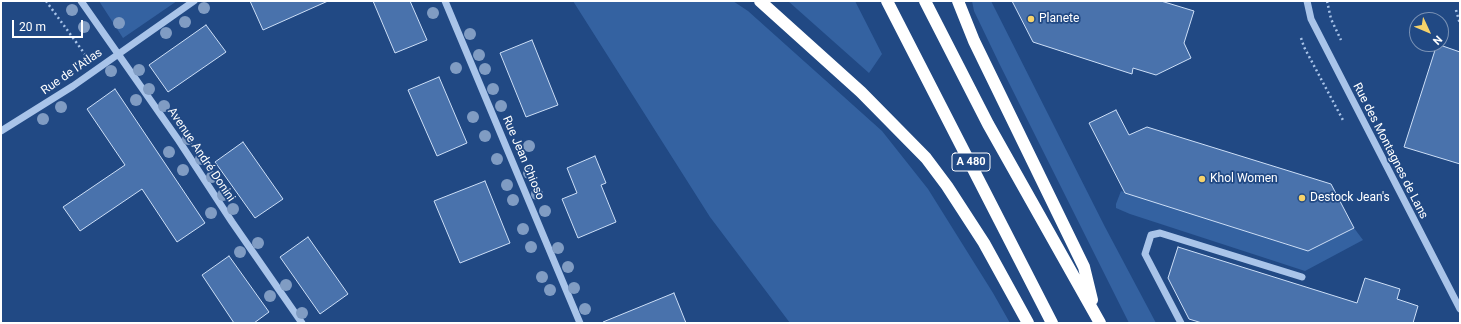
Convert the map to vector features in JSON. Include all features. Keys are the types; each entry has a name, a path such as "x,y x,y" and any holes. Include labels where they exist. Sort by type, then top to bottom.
{"highway":[{"path":"760,1 861,92 926,158 947,186 984,243 1028,323"},
{"name":"A 480","path":"887,1 1052,323"},
{"name":"A 480","path":"925,1 988,124 1098,319"},
{"path":"958,1 974,41 1084,267 1098,319"}],"street":[{"name":"Avenue André Donini","path":"81,1 118,52 302,323"},
{"name":"Rue de l'Atlas","path":"1,132 96,69 118,52 194,1"},
{"name":"Rue Jean Chioso","path":"445,1 580,323"},
{"name":"Rue des Montagnes de Lans","path":"1307,1 1314,27 1460,309"},
{"path":"1181,323 1145,254 1151,235 1160,233 1302,277"}],"path":[{"path":"46,1 96,69"},
{"path":"1456,10 1460,24"}],"shaded area":[{"path":"99,1 177,1 123,38"},
{"path":"573,1 733,1 748,11 882,131 928,189 1010,323 790,323 710,217"},
{"path":"788,1 855,1 882,54 869,73"},
{"path":"972,1 991,1 1105,227 1156,323 1129,323 999,63 974,11"},
{"path":"1121,191 1294,247 1297,237 1318,246 1354,228 1363,240 1305,271 1130,214 1116,208"}],"building":[{"path":"250,1 328,1 263,30"},
{"path":"373,1 410,1 427,40 395,53"},
{"path":"1012,1 1161,1 1194,11 1184,43 1191,58 1156,75 1133,68 1132,74 1033,42"},
{"path":"206,25 226,52 168,92 149,65"},
{"path":"532,40 558,105 526,117 500,53"},
{"path":"1449,48 1460,52 1460,164 1404,147 1434,52 1449,52"},
{"path":"439,77 467,143 437,156 408,90"},
{"path":"115,89 205,223 177,242 142,189 80,231 63,207 125,165 87,109"},
{"path":"1116,110 1129,135 1147,127 1331,184 1354,228 1308,251 1125,193 1089,123"},
{"path":"243,142 283,199 255,218 215,162"},
{"path":"595,156 606,183 601,185 616,222 578,238 562,199 577,193 567,168"},
{"path":"485,181 510,243 460,263 434,201"},
{"path":"308,237 348,294 320,314 280,257"},
{"path":"1178,247 1357,303 1365,278 1400,289 1397,299 1418,306 1413,323 1202,323 1189,319 1168,278"},
{"path":"229,256 269,312 254,323 234,323 202,275"},
{"path":"674,293 686,323 603,323 603,322"}],"place":[{"name":"Planete","path":"1031,19"},
{"name":"Khol Women","path":"1202,179"},
{"name":"Destock Jean's","path":"1302,198"}]}
